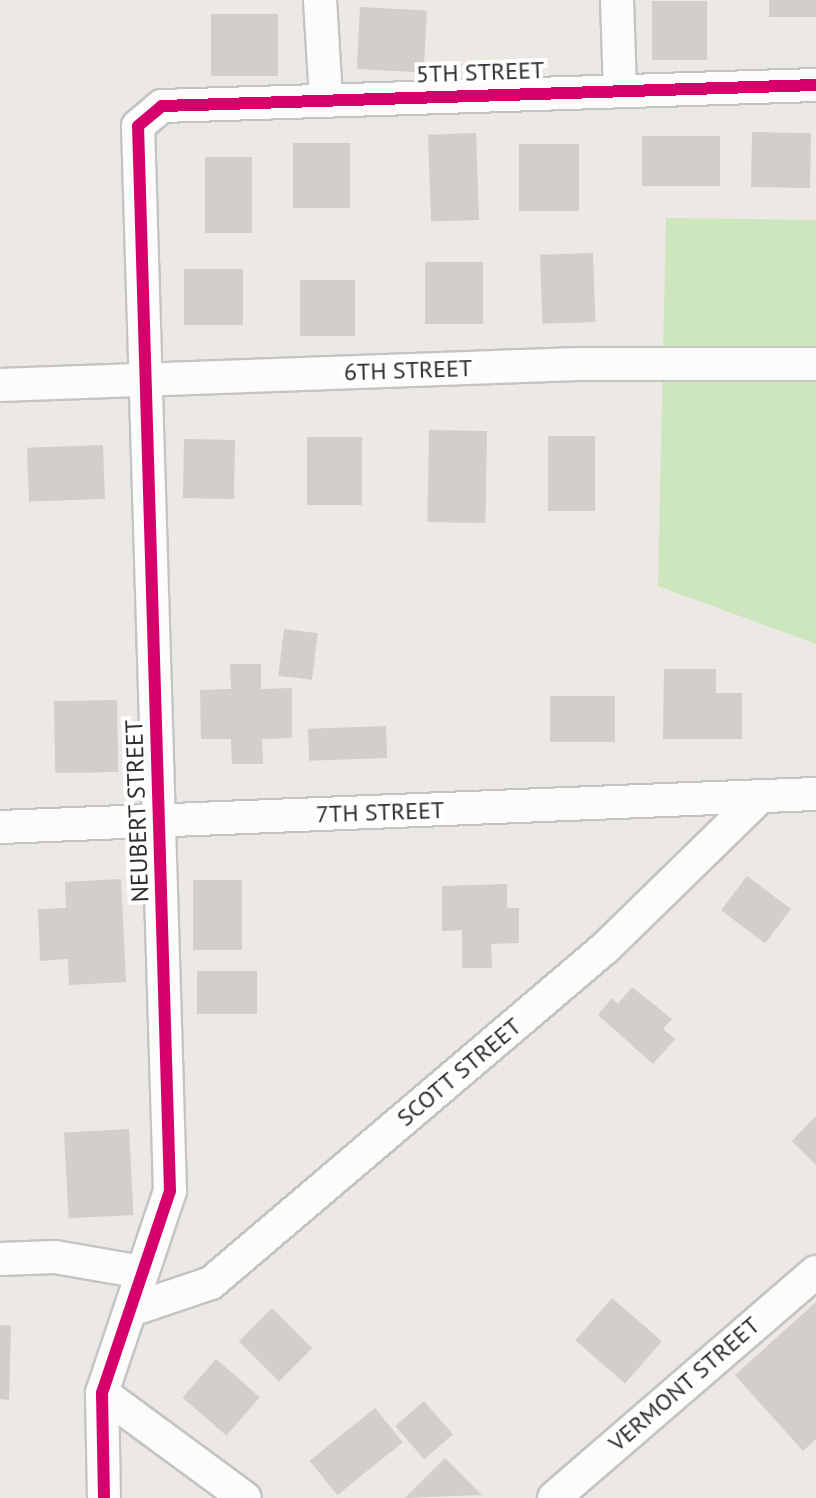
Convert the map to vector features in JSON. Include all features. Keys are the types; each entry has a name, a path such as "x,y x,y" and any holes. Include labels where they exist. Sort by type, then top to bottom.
{"street":[{"path":"320,0 326,99"},
{"path":"617,0 620,90"},
{"name":"5TH STREET","path":"148,115 162,106 816,85"},
{"name":"NEUBERT STREET","path":"104,1498 102,1393 134,1309 142,1272 170,1191 136,143 138,126 148,115"},
{"name":"6TH STREET","path":"0,385 579,364 816,364"},
{"name":"7TH STREET","path":"0,827 816,794"},
{"name":"SCOTT STREET","path":"134,1309 211,1283 605,948 760,797"},
{"path":"0,1259 55,1257 142,1272"},
{"name":"VERMONT STREET","path":"554,1498 816,1272"},
{"path":"102,1393 245,1498"}],"green space":[{"path":"666,218 816,220 816,644 658,586"}],"building":[{"path":"769,0 816,0 816,17 769,17"},
{"path":"652,1 707,1 707,60 652,60"},
{"path":"360,7 427,11 424,72 357,69"},
{"path":"211,14 278,14 278,76 211,76"},
{"path":"752,132 811,133 810,188 751,187"},
{"path":"476,133 479,220 431,222 428,135"},
{"path":"642,136 720,136 720,186 642,186"},
{"path":"293,143 350,143 350,208 293,208"},
{"path":"519,144 579,144 579,211 519,211"},
{"path":"205,157 252,157 252,233 205,233"},
{"path":"593,253 595,322 542,324 540,255"},
{"path":"425,262 483,262 483,324 425,324"},
{"path":"184,269 243,269 243,325 184,325"},
{"path":"300,280 355,280 355,336 300,336"},
{"path":"429,430 487,431 485,523 427,522"},
{"path":"548,436 595,436 595,511 548,511"},
{"path":"307,437 362,437 362,505 307,505"},
{"path":"184,439 235,440 234,499 183,498"},
{"path":"103,445 105,499 29,502 27,448"},
{"path":"284,629 318,633 312,680 278,676"},
{"path":"230,664 261,664 261,689 292,688 292,738 262,739 263,764 232,764 231,739 201,739 200,690 231,689"},
{"path":"664,669 716,669 716,693 742,693 742,739 663,739"},
{"path":"550,696 615,696 615,742 550,742"},
{"path":"117,700 118,772 55,773 54,701"},
{"path":"386,726 387,758 309,761 308,729"},
{"path":"747,876 791,909 765,943 721,910"},
{"path":"121,879 126,982 69,985 68,959 40,961 38,909 66,908 65,882"},
{"path":"193,880 242,880 242,950 193,950"},
{"path":"507,884 507,908 519,908 519,943 491,944 492,968 462,968 462,930 442,931 442,886"},
{"path":"197,971 257,971 257,1014 197,1014"},
{"path":"632,987 672,1019 663,1029 675,1039 653,1064 598,1015 612,998 618,1004"},
{"path":"816,1116 816,1165 792,1141"},
{"path":"129,1129 134,1215 69,1218 64,1132"},
{"path":"612,1298 662,1341 625,1384 575,1340"},
{"path":"816,1302 816,1439 803,1451 735,1375"},
{"path":"272,1308 312,1348 279,1382 239,1341"},
{"path":"0,1325 11,1326 9,1400 0,1399"},
{"path":"216,1359 260,1397 226,1436 183,1397"},
{"path":"424,1401 453,1434 424,1459 395,1426"},
{"path":"375,1408 403,1442 337,1495 310,1461"},
{"path":"445,1458 482,1495 405,1498"}],"cycle path":[{"path":"104,1498 102,1393 170,1191 138,126 162,106 816,85"}]}
